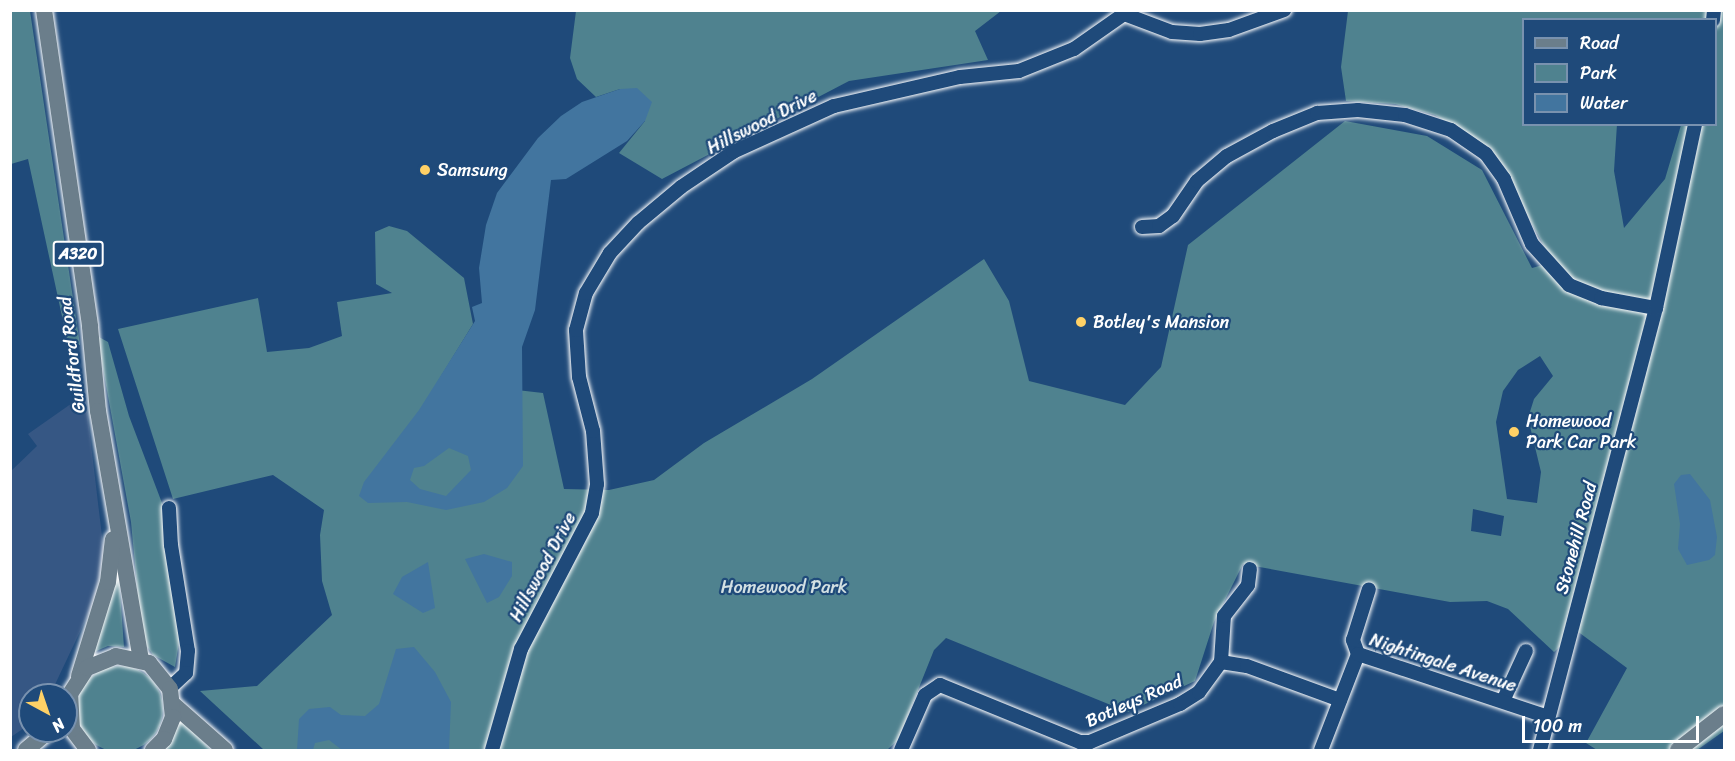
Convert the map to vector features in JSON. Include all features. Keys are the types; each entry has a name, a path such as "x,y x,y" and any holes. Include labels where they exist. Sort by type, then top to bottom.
{"main road":[{"name":"Guildford Road","path":"44,10 114,518 141,660"},
{"name":"Guildford Road","path":"80,676 110,573 114,518"},
{"path":"80,676 106,658 141,660 155,668 170,688 174,705 170,729 153,750"},
{"name":"A320","path":"77,683 80,676"},
{"path":"174,705 225,750"},
{"path":"1678,750 1725,714"},
{"name":"A320","path":"78,737 88,750"}],"street":[{"name":"Hillswood Drive","path":"492,750 521,649 592,513 597,484 593,431 579,377 576,330 586,293 610,253 638,224 681,187 733,152 834,106 960,77 1019,71 1074,49 1124,14 1172,32 1200,34 1229,30 1284,10"},
{"path":"1142,227 1158,226 1173,216 1204,175 1227,156 1273,131 1317,113 1358,110 1405,115 1451,130 1486,154 1504,179 1532,244 1569,285 1601,298 1656,308"},
{"name":"Stonehill Road","path":"1540,750 1656,308 1695,126"},
{"path":"170,508 171,545 188,651 186,673 170,688"},
{"path":"1250,569 1248,585 1224,616 1221,662 1246,666 1340,700"},
{"path":"1358,654 1353,640 1369,589"},
{"path":"1503,701 1526,651"},
{"name":"Nightingale Avenue","path":"1321,750 1358,654 1548,717"},
{"name":"Botleys Road","path":"901,750 925,695 934,686 947,686 1080,742 1090,742 1180,704 1199,692 1221,662"}],"shaded area":[{"path":"85,394 104,553 95,600 56,683 18,683 18,732 11,737 11,471 37,446 28,434"}],"green space":[{"path":"10,11 30,11 80,345 68,344 28,159 11,164"},
{"path":"576,11 1001,11 975,31 988,60 849,81 662,179 619,153 645,121 620,89 596,97 577,79 570,58"},
{"name":"Homewood Park","path":"1348,11 1724,11 1724,731 1697,750 1597,750 1586,743 1627,668 1577,631 1554,652 1508,609 1487,601 1450,602 1243,564 1214,622 1195,681 1128,712 946,638 934,650 898,740 887,750 264,750 200,691 257,686 332,615 322,581 320,535 324,510 273,475 173,499 118,329 258,298 267,352 309,348 342,336 337,302 392,293 376,284 375,232 389,226 407,231 464,278 473,324 438,381 543,393 564,489 609,490 654,480 704,443 812,379 984,259 1009,301 1029,381 1125,405 1161,367 1188,245 1345,121 1427,136 1482,170 1532,268 1553,262 1490,148 1435,115 1395,104 1346,101 1341,67","holes":["1540,356 1553,376 1534,399 1528,418 1541,472 1537,503 1507,499 1496,422 1503,391 1518,370","1473,509 1504,516 1501,536 1471,531"]},
{"path":"97,336 108,342 129,416 162,503 165,549 180,637 175,667 153,655 142,639 131,522"},
{"path":"119,578 124,647 108,646 94,652 114,581"},
{"path":"112,667 128,667 144,674 155,685 162,701 162,717 155,733 144,744 128,751 112,751 96,744 85,733 78,717 78,701 85,685 96,674"},
{"path":"178,717 209,748 212,750 162,750"}],"water":[{"path":"637,88 652,102 645,121 627,141 566,179 551,180 535,310 522,347 523,466 507,488 484,502 446,510 407,502 368,503 359,496 364,482 419,410 475,321 472,307 482,303 479,268 486,225 497,193 538,138 561,116 582,102 620,89","holes":["449,448 468,456 471,470 446,496 420,489 410,480 414,468 424,466"]},
{"path":"1690,474 1710,500 1717,537 1715,555 1709,560 1687,565 1678,549 1680,524 1674,484 1681,475"},
{"path":"484,554 512,562 512,576 499,597 487,603 465,559"},
{"path":"428,562 435,608 423,613 393,594 402,577"},
{"path":"414,647 435,672 451,702 449,750 342,750 329,740 315,743 313,750 297,750 299,719 309,709 330,707 341,715 365,716 379,704 396,649"}],"place":[{"name":"Samsung","path":"425,170"},
{"name":"Botley's Mansion","path":"1081,322"},
{"name":"Homewood Park Car Park","path":"1514,432"}]}
